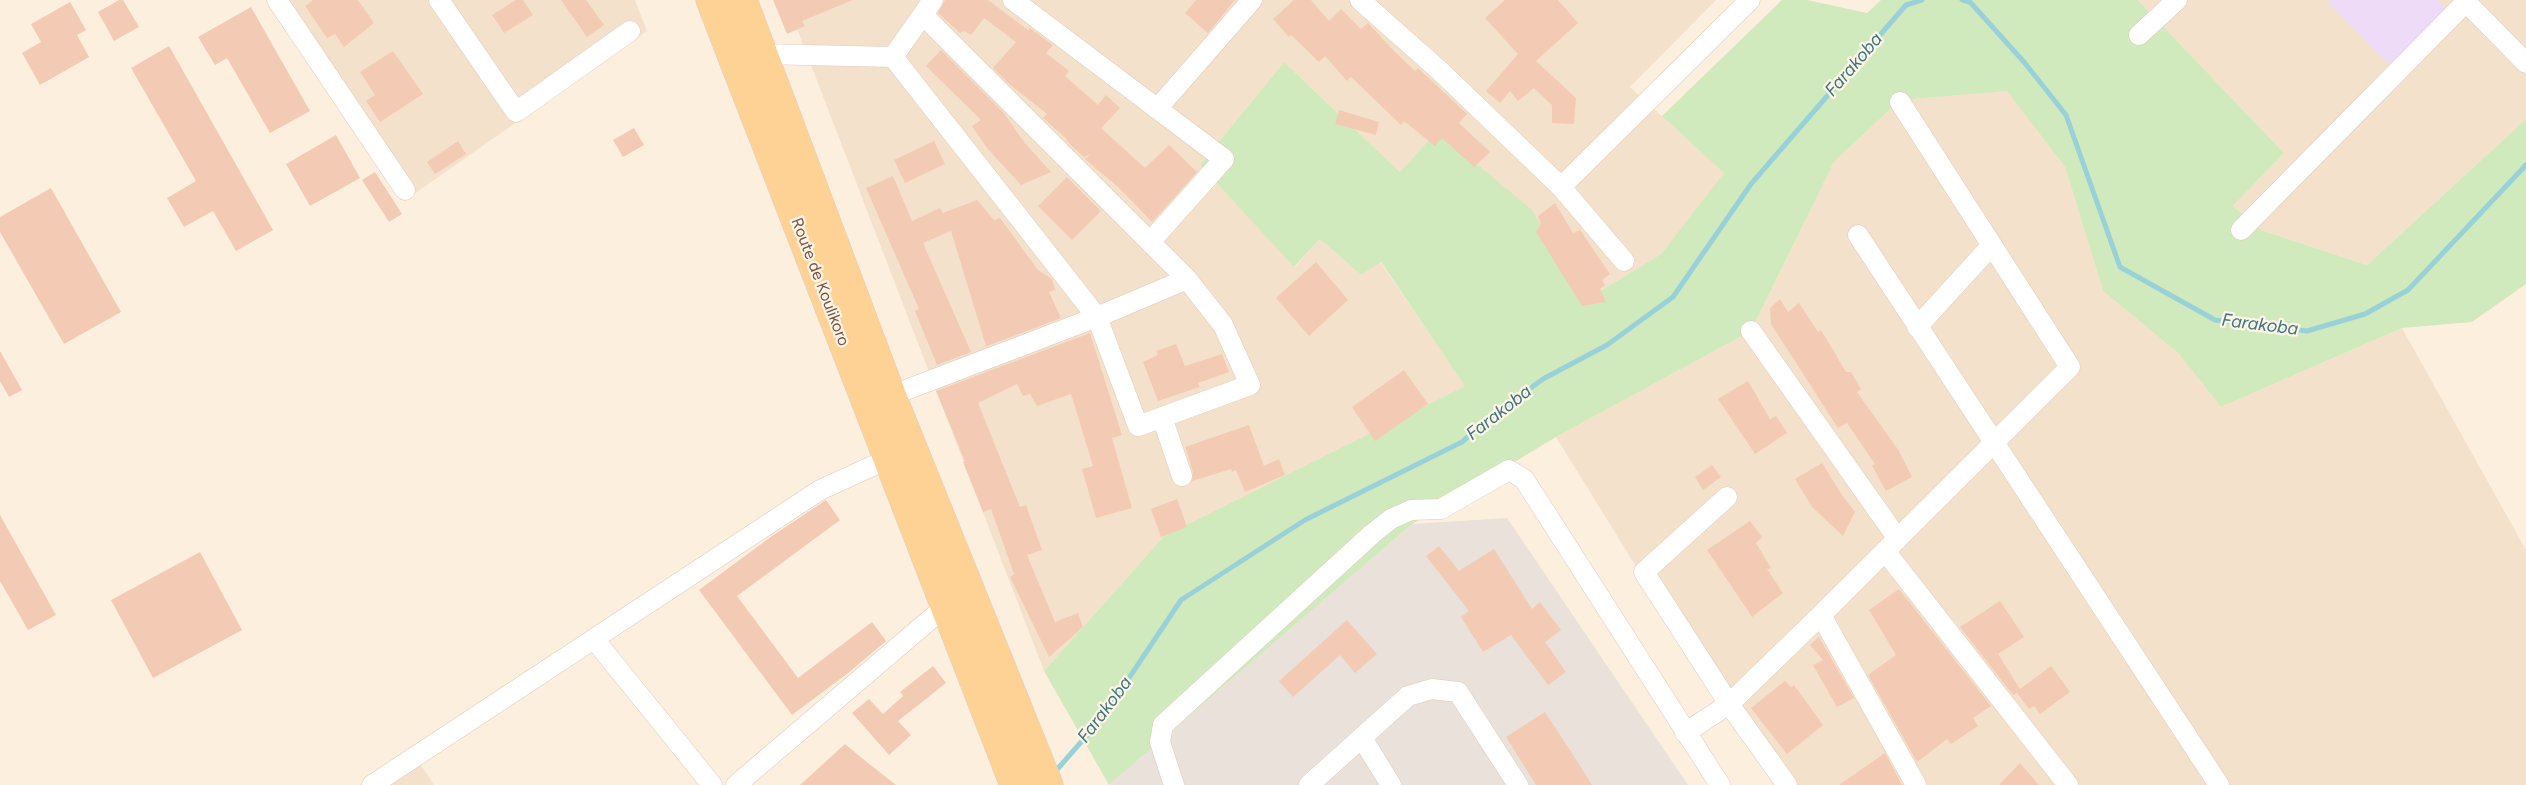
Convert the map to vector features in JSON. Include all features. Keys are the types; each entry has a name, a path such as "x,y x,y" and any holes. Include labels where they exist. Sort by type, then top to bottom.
{"main road":[{"name":"Route de Koulikoro","path":"712,0 888,459 942,558"},
{"name":"Route de Koulikoro","path":"741,0 890,396 942,558"},
{"path":"942,558 1013,739 1047,785"},
{"path":"1013,739 1016,785"}],"street":[{"path":"277,0 405,190"},
{"path":"439,0 516,112 630,31"},
{"path":"1013,0 1224,159 1150,242"},
{"path":"1157,109 1252,0"},
{"path":"1360,0 1438,70 1561,187 1624,261"},
{"path":"2139,35 2177,0"},
{"path":"2241,230 2465,1 2526,63"},
{"path":"1561,187 1745,2"},
{"path":"928,7 1187,279 1223,326 1250,385 1138,426 1097,317 893,57 928,7"},
{"path":"761,54 893,57"},
{"path":"1685,734 1729,704 2070,367 1900,102"},
{"path":"1858,235 1993,444 2219,785"},
{"path":"1917,327 1992,245"},
{"path":"890,396 1097,317 1187,279"},
{"path":"1751,331 1892,545 2068,785"},
{"path":"1162,417 1182,476"},
{"path":"372,785 820,490 888,459"},
{"path":"1174,785 1160,742 1163,725 1391,519 1411,510 1441,509 1509,470 1524,479 1685,734 1720,785"},
{"path":"1727,497 1644,572 1729,704 1787,785"},
{"path":"736,785 958,601"},
{"path":"1821,615 1916,785"},
{"path":"594,639 712,785"},
{"path":"1309,785 1408,696 1432,689 1458,692 1518,785"},
{"path":"1362,738 1390,785"}],"shaded area":[{"path":"269,0 635,0 647,31 404,201"},
{"path":"786,0 1716,0 1630,87 1725,173 1661,254 1586,300 1437,131 1400,172 1284,62 1200,165 1295,267 1320,239 1361,275 1380,262 1466,386 1164,536 1044,671"},
{"path":"2138,0 2526,0 2526,119 2367,265 2261,230 2233,206 2284,153"},
{"path":"2330,0 2438,0 2447,9 2390,66 2328,2"},
{"path":"2007,90 2065,167 2103,291 2178,353 2221,407 2402,328 2526,550 2526,785 1790,785 1700,670 1556,437 1751,331 1834,162 1900,100"},
{"path":"1507,518 1688,785 1109,785 1412,524"},
{"path":"411,750 434,785 359,785"}],"green space":[{"path":"1782,0 1807,0 1867,13 1881,0 2138,0 2284,153 2233,206 2261,230 2367,265 2526,119 2526,284 2472,322 2402,328 2221,407 2178,353 2103,291 2065,167 2007,91 1900,100 1834,162 1751,331 1556,437 1412,524 1109,785 1044,671 1164,536 1465,386 1381,262 1361,275 1320,239 1294,267 1200,165 1284,62 1400,172 1437,131 1532,210 1586,300 1661,254 1724,173 1662,116"}],"building":[{"path":"123,0 139,27 114,41 98,12"},
{"path":"313,0 358,0 374,23 344,47 335,34 327,38 305,6"},
{"path":"516,0 523,0 533,15 504,33 492,15"},
{"path":"561,0 586,0 604,25 587,37"},
{"path":"773,0 853,0 802,21 805,26 787,34"},
{"path":"945,0 988,0 1028,30 1030,28 1053,45 1046,53 1069,71 1065,76 1098,105 1106,95 1120,108 1101,128 1145,168 1169,145 1197,172 1152,222 1118,187 1085,159 1090,154 1084,157 1043,118 1047,114 1009,84 993,68 1016,42 984,18 971,35 964,31 960,33 938,13"},
{"path":"1196,0 1235,0 1208,33 1185,13"},
{"path":"1294,0 1311,0 1329,21 1341,9 1361,29 1368,23 1415,71 1418,68 1467,114 1459,123 1490,152 1474,167 1442,138 1435,146 1404,121 1401,125 1351,77 1347,81 1325,56 1319,62 1291,35 1289,37 1273,19"},
{"path":"1505,0 1558,0 1578,23 1536,61 1576,98 1574,124 1552,123 1552,105 1534,88 1518,101 1510,91 1500,103 1486,91 1518,54 1485,18"},
{"path":"70,2 86,30 77,35 89,57 40,85 22,53 41,42 31,24"},
{"path":"251,7 310,111 270,133 227,58 215,65 198,37"},
{"path":"169,46 273,230 236,251 213,211 184,227 167,198 196,181 131,68"},
{"path":"941,50 1003,112 1024,142 1051,172 1021,185 987,148 972,126 981,120 926,66"},
{"path":"393,51 423,94 380,122 366,101 375,95 360,72"},
{"path":"1339,110 1379,122 1376,135 1335,124"},
{"path":"634,128 644,145 623,157 613,140"},
{"path":"336,135 360,178 310,206 286,164"},
{"path":"458,141 466,154 435,174 427,162"},
{"path":"934,141 945,164 905,183 894,160"},
{"path":"375,172 402,214 389,222 362,180"},
{"path":"893,176 912,221 940,208 943,213 977,200 994,220 1000,218 1038,270 1052,279 1055,290 1049,292 1061,318 937,365 915,311 919,309 866,188","holes":["951,231 986,346 971,352 923,243"]},
{"path":"1067,177 1101,211 1072,240 1038,206"},
{"path":"51,188 121,312 64,344 0,232 0,217"},
{"path":"1555,203 1573,233 1580,230 1610,274 1602,280 1605,285 1600,289 1606,302 1582,306 1536,232 1541,224 1538,216"},
{"path":"1316,262 1348,300 1309,336 1276,298"},
{"path":"1780,299 1788,312 1799,303 1818,332 1821,330 1846,372 1851,372 1861,389 1857,392 1899,451 1912,477 1886,491 1872,466 1875,464 1847,423 1838,428 1771,324 1770,308"},
{"path":"1090,333 1122,435 1112,438 1132,508 1096,518 1082,469 1093,466 1071,394 1037,406 1030,394 1023,396 1017,384 978,403 1020,507 1026,505 1042,550 1027,555 1055,622 1078,613 1083,627 1049,657 1010,577 1014,574 991,509 983,512 936,391"},
{"path":"1176,344 1185,366 1222,354 1229,372 1198,383 1200,387 1158,401 1143,362 1158,355 1156,351"},
{"path":"0,351 22,390 9,397 0,381"},
{"path":"1404,370 1428,404 1375,441 1352,407"},
{"path":"1748,381 1770,419 1776,416 1787,433 1755,454 1718,399"},
{"path":"1249,425 1264,466 1279,459 1285,475 1245,492 1236,470 1232,472 1231,469 1192,481 1193,472 1185,447"},
{"path":"1822,463 1855,512 1843,536 1812,507 1795,479"},
{"path":"1712,465 1721,477 1703,490 1695,477"},
{"path":"1177,499 1187,527 1161,537 1151,509"},
{"path":"826,500 840,520 737,596 798,678 872,622 886,641 792,715 699,590 772,536"},
{"path":"0,515 56,615 28,630 0,581"},
{"path":"1750,521 1762,537 1756,543 1771,568 1767,569 1783,593 1752,617 1707,550"},
{"path":"1439,546 1459,571 1494,549 1532,609 1540,602 1561,630 1545,642 1566,672 1548,685 1511,635 1483,652 1461,617 1469,611 1426,556"},
{"path":"200,552 242,630 153,678 111,600"},
{"path":"1899,589 1991,706 1973,718 1978,726 1951,744 1947,739 1917,762 1868,675 1896,655 1869,610"},
{"path":"2000,601 2024,637 1998,654 2020,689 2051,666 2070,692 2040,714 2034,706 2029,709 2017,693 2013,695 1960,627"},
{"path":"1347,620 1377,654 1355,673 1340,655 1293,697 1279,681"},
{"path":"1819,637 1854,698 1837,707 1813,665 1823,660 1810,645"},
{"path":"933,666 946,683 898,721 911,735 889,755 852,713 869,699 883,714 903,696 900,692"},
{"path":"1785,681 1791,687 1794,685 1823,725 1787,754 1751,708"},
{"path":"1545,712 1592,785 1536,785 1506,737"},
{"path":"845,744 868,763 896,785 800,785"},
{"path":"1885,753 1902,785 1839,785"},
{"path":"2020,763 2039,785 1999,785"}],"waterway":[{"name":"Farakoba","path":"1054,773 1103,717 1181,600 1305,520 1462,442 1491,417 1543,379 1607,345 1673,297 1751,184 1906,5 1922,0"},
{"name":"Farakoba","path":"1962,0 1970,2 2024,62 2066,115 2120,267 2215,320 2307,331 2365,314 2408,290 2526,165"}]}
